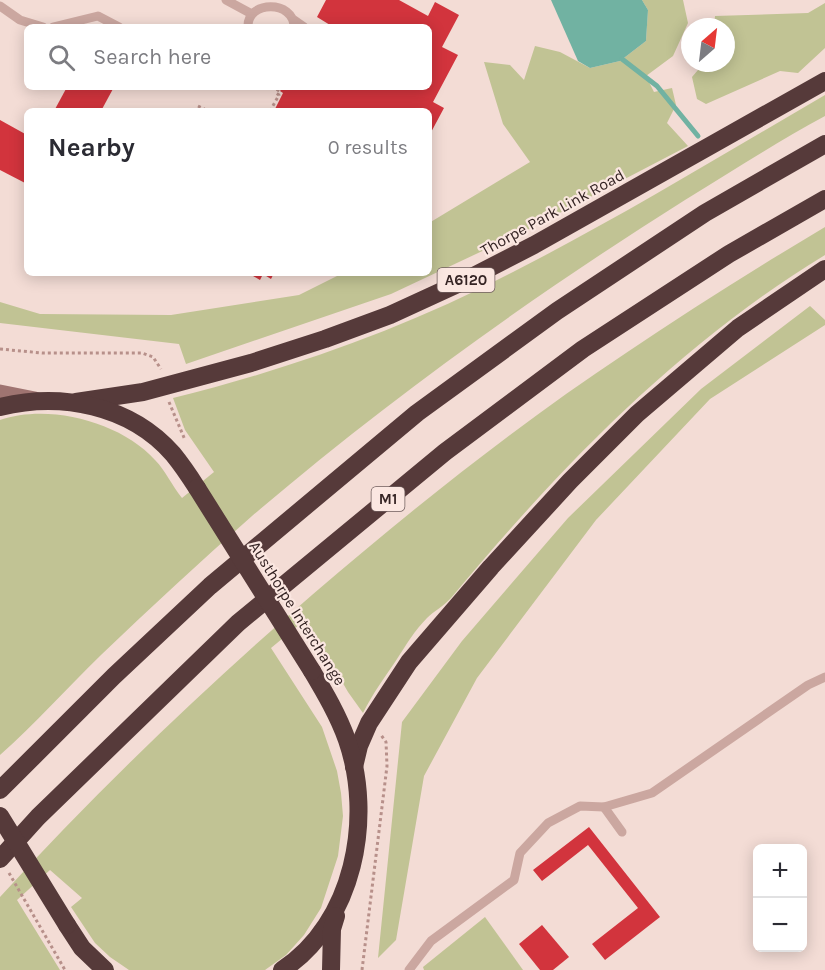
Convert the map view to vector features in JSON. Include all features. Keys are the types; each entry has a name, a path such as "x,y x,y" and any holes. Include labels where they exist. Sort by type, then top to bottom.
{"highway":[{"name":"Thorpe Park Link Road","path":"76,402 143,392 240,366 390,315 534,245 825,81"},
{"path":"0,790 114,676 210,586 417,413 557,311 685,226 825,144"},
{"name":"M1","path":"3,864 38,817 238,623 445,452 583,349 729,254 825,199"},
{"path":"354,767 359,746 369,723 409,662 483,575 570,481 637,414 738,328 825,269"},
{"name":"Austhorpe Interchange","path":"0,407 42,400 76,402 108,411 146,430 174,455 312,671 339,718 348,742 357,793 357,838 354,861 344,891 321,933 282,970"},
{"path":"0,816 82,948 105,970"},
{"path":"331,970 332,929 344,891"}],"main road":[{"path":"0,392 42,400"}],"lane":[{"path":"226,0 250,13"},
{"path":"248,24 250,13 261,3 277,2 290,10 294,24"},
{"path":"5,5 21,20 34,24"},
{"path":"65,24 98,16 113,24"},
{"path":"409,970 431,941 514,880 520,854 548,823 580,806 604,807 652,793 808,685 825,677"},
{"path":"604,807 622,832"}],"path":[{"path":"272,108 279,95 276,93 278,90"},
{"path":"198,106 202,108"},
{"path":"3,864 65,970"}],"green space":[{"path":"642,0 683,0 687,18 681,18 681,38 673,56 646,76 654,92 672,88 676,105 667,123 688,146 527,230 432,275 432,221 530,162 503,124 484,62 510,65 524,80 535,46 560,52 590,68 620,61 646,41 648,10"},
{"path":"825,3 825,48 798,73 780,71 706,104 697,99 692,77 696,72 735,72 735,18 715,18 715,16 808,13"},
{"path":"825,95 825,116 685,200 517,311 409,390 303,473 195,567 101,655 0,755 0,420 19,415 62,415 104,426 141,447 159,464 182,498 214,472 185,430 173,398 260,374 347,345 472,292 631,208"},
{"path":"825,227 825,255 721,327 671,368 624,411 535,502 451,598 430,615 419,628 379,685 363,713 348,692 306,619 271,648 322,727 337,771 343,816 338,856 321,908 304,935 286,955 265,970 129,970 95,943 71,907 82,898 50,870 17,900 60,970 0,970 0,897 113,779 231,667 388,531 505,439 650,337"},
{"path":"337,276 429,276 391,294 186,364 179,344 0,323 0,302 40,314 171,315 299,295"},
{"path":"810,306 825,320 825,325 710,399 596,520 477,678 424,776 396,940 378,958 402,722 462,641 568,518 701,389"},
{"path":"485,917 523,970 424,970 423,967"}],"water":[{"path":"551,0 642,0 648,10 646,41 620,61 590,68 578,61"}],"building":[{"path":"326,0 399,0 428,16 435,2 459,15 442,47 458,55 433,102 444,108 432,130 432,108 276,108 283,93 281,90 432,90 432,24 328,24 317,17"},
{"path":"65,90 112,90 103,108 56,108"},
{"path":"0,120 24,133 24,182 0,170"},
{"path":"589,827 660,917 605,960 592,944 638,908 588,845 542,881 533,870"},
{"path":"542,925 569,957 553,970 540,970 519,944"}],"waterway":[{"path":"622,59 657,86 698,136"}]}
